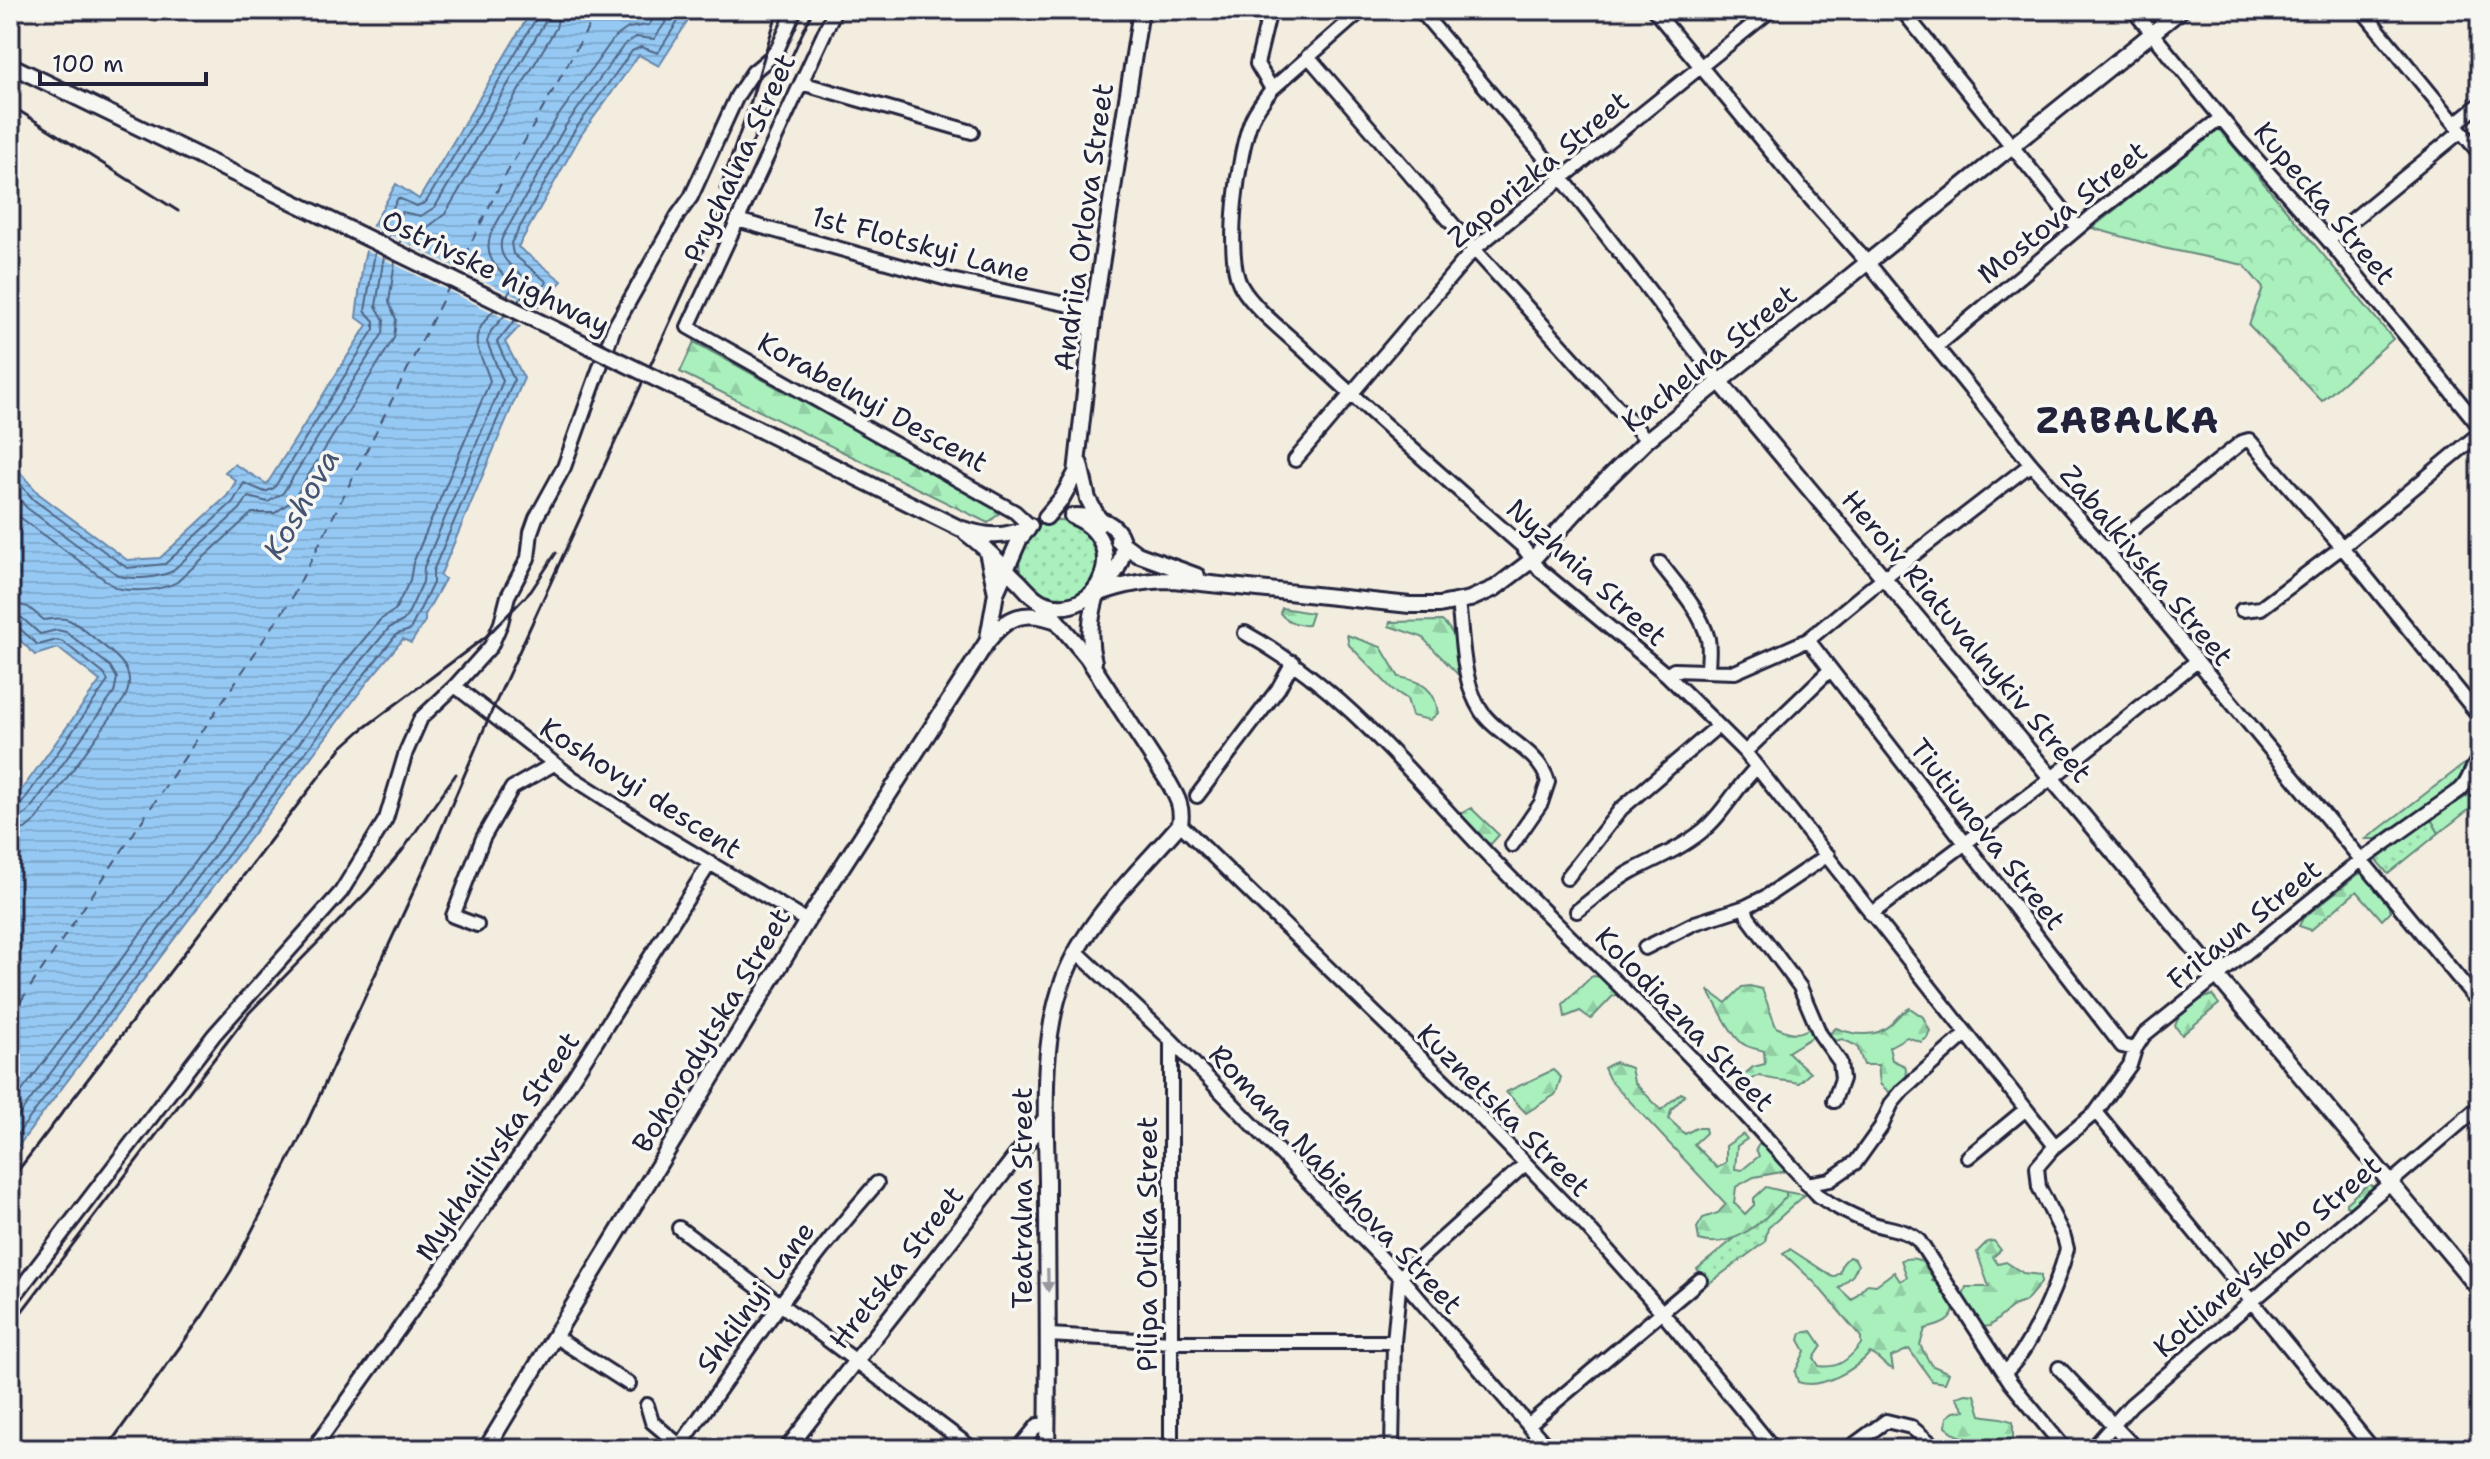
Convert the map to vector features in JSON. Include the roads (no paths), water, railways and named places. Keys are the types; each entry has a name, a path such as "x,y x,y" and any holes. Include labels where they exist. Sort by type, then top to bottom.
{"street":[{"path":"10,1302 214,1035 341,892 386,819 406,752 421,718 491,646 508,596 528,558 536,518 564,467 614,328 691,197 737,96 753,72 778,48 795,10"},
{"name":"Prychalna Street","path":"688,327 835,10"},
{"name":"Andriia Orlova Street","path":"1046,517 1071,484 1080,452 1094,310 1141,10"},
{"path":"1270,10 1257,64 1272,89"},
{"name":"Nyzhnia Street","path":"1362,10 1272,89 1252,120 1242,148 1234,220 1237,275 1241,286 1351,394 1522,546 1550,578 1667,675 1745,752 2055,1146"},
{"name":"Heroiv Riatuvalnykiv Street","path":"1420,10 1562,178 1719,381 2480,1290"},
{"name":"Zabalkivska Street","path":"1654,10 2106,550 2480,1004"},
{"name":"Zaporizka Street","path":"1295,460 1474,249 1771,10"},
{"path":"1902,10 2078,228"},
{"name":"Kupecka Street","path":"2133,10 2221,118 2328,240 2480,427"},
{"name":"Kachelna Street","path":"1090,597 1148,580 1227,585 1385,604 1425,605 1458,602 1495,588 1532,560 1647,440 2181,10"},
{"path":"2362,10 2480,154"},
{"path":"1308,56 1474,249 1647,440"},
{"name":"Ostrivske highway","path":"10,65 959,528 978,535 1006,536 1030,526"},
{"path":"801,83 972,132"},
{"path":"2328,240 2458,127 2480,104"},
{"name":"Mostova Street","path":"1936,347 2078,228 2221,118"},
{"name":"1st Flotskyi Lane","path":"737,220 951,280 1094,310"},
{"name":"Korabelnyi Descent","path":"688,327 1015,512 1030,526"},
{"path":"2242,610 2261,608 2342,547 2480,433"},
{"path":"2106,550 2242,442 2249,440 2342,547 2480,717"},
{"name":"Andriia Orlova Street","path":"1080,452 1084,486 1101,530"},
{"path":"1667,675 1674,670 1726,673 1743,670 1808,640 2031,464"},
{"path":"1077,952 1100,917 1180,824 1181,809 1169,783 1096,670 1041,602 1029,594 1015,568 1015,552 1020,538 1030,526 1046,517 1058,514 1072,516 1101,530"},
{"path":"1041,602 1055,606 1070,605 1090,597 1116,572 1124,544 1120,533 1111,524 1101,530"},
{"name":"Ostrivske highway","path":"959,528 1020,582"},
{"path":"1096,670 1089,637 1092,615 1090,597 1103,577 1106,562 1101,530"},
{"name":"Kachelna Street","path":"1101,530 1154,561 1227,585"},
{"name":"Bohorodytska Street","path":"987,552 996,593"},
{"name":"Bohorodytska Street","path":"987,642 996,593 1015,552"},
{"name":"Nyzhnia Street","path":"1660,563 1686,597 1705,631 1709,644 1708,671"},
{"path":"1092,615 1116,587"},
{"name":"Bohorodytska Street","path":"486,1449 807,921 987,642 1018,612 1041,602"},
{"path":"1458,602 1464,660 1476,701 1488,719 1540,765 1548,782 1541,803 1512,845"},
{"path":"1005,623 1029,614 1057,621"},
{"name":"Kolodiazna Street","path":"1245,633 1320,682 1368,728 1495,862 1726,1093 1807,1184 1830,1204 1873,1224 1913,1235 2004,1373 2065,1449"},
{"name":"Tiutiunova Street","path":"1808,640 2122,1046 2135,1049"},
{"path":"1871,914 2052,778 2197,661"},
{"path":"1197,796 1278,689 1293,662"},
{"path":"1745,752 1830,670"},
{"name":"Koshovyi descent","path":"455,686 554,764 651,828 807,921"},
{"path":"1567,878 1621,809 1718,726"},
{"name":"Fritaun Street","path":"2055,1146 2096,1112 2130,1065 2144,1035 2360,861 2475,782 2472,767 2480,758"},
{"path":"477,925 453,916 483,838 512,788 554,764"},
{"path":"1577,911 1611,884 1699,834 1712,823 1737,788 1757,767"},
{"name":"Kuznetska Street","path":"1180,824 1465,1101 1586,1226 1661,1311 1774,1449"},
{"path":"1645,948 1695,923 1745,907 1777,890 1828,855"},
{"name":"Mykhailivska Street","path":"313,1449 566,1089 710,863"},
{"path":"1745,907 1748,917 1800,987 1820,1034 1840,1062 1842,1079 1834,1101"},
{"name":"Romana Nabiehova Street","path":"1077,952 1171,1040 1400,1277 1549,1449"},
{"name":"Teatralna Street","path":"1047,1449 1046,1118 1052,1016 1064,977 1077,952"},
{"path":"1807,1184 1830,1180 1856,1162 1903,1090 1966,1034"},
{"name":"Pilipa Orlika Street","path":"1171,1040 1171,1449"},
{"name":"Kotliarevskoho Street","path":"2092,1449 2131,1405 2480,1106"},
{"path":"1968,1157 2026,1109"},
{"path":"2096,1112 2373,1449"},
{"name":"Hretska Street","path":"787,1449 1046,1118"},
{"path":"2004,1373 2019,1355 2040,1318 2067,1249 2036,1179 2040,1161 2055,1146"},
{"path":"1392,1449 1394,1342 1400,1277 1525,1164"},
{"name":"Shkilnyi Lane","path":"682,1448 779,1303 877,1183"},
{"path":"679,1228 973,1449"},
{"path":"1528,1425 1700,1280"},
{"path":"1049,1335 1172,1342 1394,1342"},
{"path":"554,1336 629,1384"},
{"path":"2059,1368 2136,1449"},
{"path":"647,1405 652,1422 682,1448"},
{"path":"1848,1449 1886,1421 1911,1427 1938,1449"},
{"path":"1018,1449 1038,1425 1047,1425"}],"water":[{"name":"Koshova","path":"532,10 695,10 659,66 639,55 581,135 518,247 562,281 505,342 524,378 440,576 445,579 425,615 425,621 411,643 403,639 369,680 10,1157 10,806 100,681 58,648 35,655 10,630 10,461 39,494 127,560 160,558 227,496 236,481 225,472 234,464 267,484 367,325 356,317 363,263 372,227 396,184 419,199"}],"railway":[{"path":"720,189 778,10"},
{"path":"106,1449 231,1271 299,1140 813,10"},
{"path":"10,105 178,211"},
{"path":"10,1181 341,748 488,635 531,591 556,553"},
{"path":"10,1327 249,1013 367,892 402,851 456,774"}],"district":[{"name":"ZABALKA","path":"2128,420"}]}
